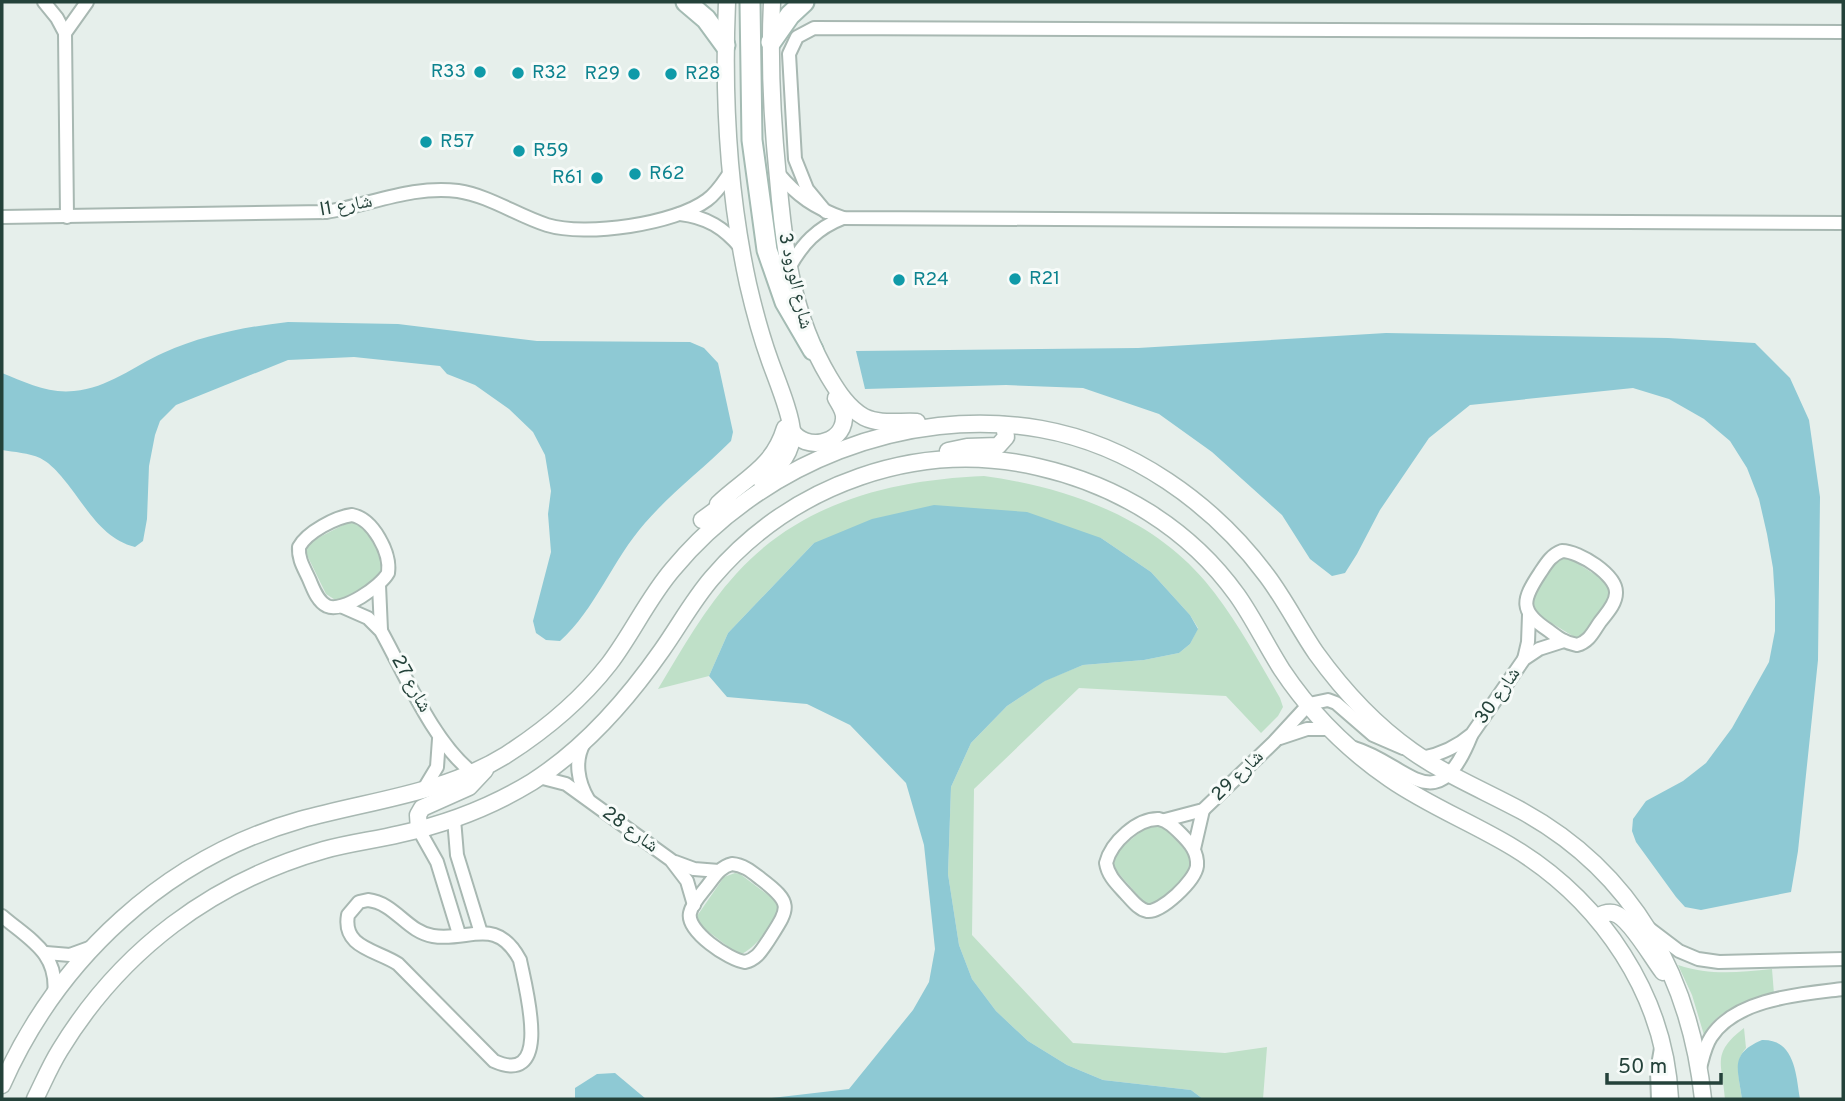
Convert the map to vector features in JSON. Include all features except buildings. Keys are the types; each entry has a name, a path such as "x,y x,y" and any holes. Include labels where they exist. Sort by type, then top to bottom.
{"main road":[{"path":"686,2 706,19 725,45"},
{"path":"750,2 752,140 767,250 785,302 813,350"},
{"path":"771,42 790,15 804,2"}],"street":[{"path":"44,2 65,33 67,217"},
{"path":"65,33 86,2"},
{"path":"727,2 725,45 731,171 741,248 757,321 790,424 803,442 819,443 835,435 844,421 843,412 813,350"},
{"name":"شارع الورود 3","path":"772,2 773,133 777,172 789,268 813,350 841,396 864,416 878,422 922,422 947,426"},
{"path":"826,212 807,189 795,159 789,54 797,37 814,28 1843,32"},
{"name":"I1 شارع","path":"2,217 326,212 358,207 411,192 435,190 458,191 482,197 537,221 571,230 616,228 680,214 708,199 720,188 731,171"},
{"path":"777,172 800,197 843,218 1843,223"},
{"name":"I1 شارع","path":"680,214 707,220 719,226 741,248"},
{"path":"789,268 805,242 816,232 843,218"},
{"path":"2,1085 31,1030 93,946 145,899 173,878 247,838 295,822 422,792 473,773 540,731 589,688 610,662 702,520 725,496 768,463 790,424"},
{"path":"668,574 719,522 759,491 802,466 849,446 898,433 947,426 1004,425 1043,429 1097,445 1128,458 1166,480 1203,508 1237,540 1266,575 1314,650 1358,704 1416,754 1449,775 1521,810 1557,833 1590,859 1619,890 1662,952 1679,989 1692,1028 1703,1099"},
{"path":"934,459 955,449 998,446 1006,437 1004,425"},
{"path":"35,1099 58,1053 88,1008 124,967 164,930 226,887 287,862 328,849 419,830 454,819 505,797 538,777 587,738 640,680 713,578 745,544 783,514 855,477 934,459 970,458 1007,461 1042,468 1111,491 1153,514 1184,538 1212,565 1237,595 1283,671 1331,729 1350,747 1386,776 1424,801 1513,847 1558,879 1597,917 1625,956 1646,999 1662,1044 1670,1099"},
{"name":"شارع 27","path":"381,631 379,584 388,573 387,557 367,521 360,516 345,516 302,541 298,554 317,594 327,606 343,607 368,618 381,631 439,738 454,757 473,773"},
{"name":"شارع 30","path":"1449,775 1472,734 1524,659 1529,615 1525,599 1556,553 1569,551 1607,574 1616,586 1615,601 1588,640 1577,645 1564,641 1539,649 1524,659"},
{"path":"343,607 379,584"},
{"path":"1529,615 1564,641"},
{"path":"1310,704 1328,700 1336,703 1373,735 1416,754"},
{"name":"شارع 29","path":"1203,810 1194,849 1197,866 1190,881 1157,910 1142,909 1107,871 1108,855 1138,823 1152,818 1166,820 1203,810 1310,704"},
{"name":"شارع 29","path":"1274,742 1295,732 1331,729"},
{"name":"شارع 30","path":"1416,754 1449,750 1472,734"},
{"path":"422,792 438,767 439,738"},
{"name":"شارع 28","path":"587,738 578,762 582,788 588,799"},
{"path":"1350,747 1376,756 1419,782 1429,783 1449,775"},
{"path":"459,934 437,862 417,822 422,808 469,787 488,765"},
{"name":"شارع 28","path":"538,777 566,784 671,860 694,869 719,871 725,866 740,865 780,893 784,900 784,916 758,956 745,962 737,961 693,928 690,920 694,905 687,881 671,860"},
{"path":"454,819 457,855 481,933"},
{"path":"1166,820 1194,849"},
{"path":"694,905 719,871"},
{"path":"368,900 385,904 424,934 436,937 481,933 494,935 505,941 514,949 520,960 532,1040 525,1060 515,1065 505,1066 485,1054 398,964 353,940 346,923 353,907 368,900"},
{"path":"1597,917 1608,913 1619,915 1679,989"},
{"path":"3,921 46,953 55,973 54,996"},
{"path":"1644,924 1679,951 1698,959 1719,962 1843,959"},
{"path":"46,953 71,955 93,946"},
{"path":"1700,1068 1704,1050 1712,1035 1724,1022 1741,1012 1777,998 1843,989"},
{"path":"1658,1099 1657,1071 1662,1044"}],"green space":[{"path":"984,476 1075,497 1132,522 1159,539 1183,558 1216,595 1254,653 1283,707 1261,733 1226,696 1079,688 974,789 972,935 1073,1043 1225,1053 1267,1047 1263,1099 1203,1099 1191,1090 1103,1080 1067,1065 1028,1041 996,1011 972,979 959,945 948,874 951,787 971,743 1007,706 1046,680 1083,665 1144,660 1179,653 1190,644 1198,628 1190,615 1151,572 1101,538 814,543 728,633 709,676 658,689 694,629 725,587 762,549 789,529 819,512 882,490 949,478"},
{"path":"349,522 356,523 367,532 385,566 378,581 337,601 326,594 305,551 312,541"},
{"path":"1566,556 1605,581 1611,592 1610,598 1586,634 1576,638 1535,613 1532,608 1532,597 1555,560"},
{"path":"1152,822 1163,826 1192,857 1191,873 1159,903 1147,904 1112,866 1115,853"},
{"path":"735,873 776,901 779,908 769,929 751,948 741,954 701,926 697,916 724,877"},
{"path":"1678,965 1714,972 1772,969 1774,994 1725,1012 1704,1035 1692,995"},
{"path":"1744,1028 1746,1048 1738,1066 1742,1099 1725,1099 1721,1060 1726,1045"}],"water":[{"path":"288,322 398,324 537,341 690,342 704,348 718,363 733,432 731,441 665,501 645,523 623,552 584,615 560,641 546,640 536,633 533,621 551,552 548,514 551,491 545,455 533,432 509,409 475,385 447,374 440,366 354,357 288,360 176,405 160,421 155,435 149,466 147,519 143,541 135,547 111,536 46,462 31,455 2,450 2,373 46,389 86,389 98,386 163,353 194,341 240,329"},
{"path":"1386,333 1668,338 1755,343 1790,378 1809,420 1820,497 1818,660 1798,851 1791,892 1701,910 1685,907 1636,842 1632,831 1633,819 1646,801 1683,781 1706,763 1732,728 1769,662 1775,631 1773,568 1759,499 1747,468 1730,441 1704,419 1669,399 1633,388 1470,405 1429,438 1380,510 1345,573 1332,576 1310,559 1282,515 1212,452 1159,414 1083,388 1006,385 865,389 856,351 1138,348"},
{"path":"934,505 1027,512 1101,538 1151,572 1190,615 1198,629 1190,644 1179,653 1144,660 1083,665 1045,681 1007,706 971,743 951,787 948,874 959,945 972,979 996,1011 1028,1041 1067,1065 1103,1080 1191,1090 1203,1099 763,1099 849,1089 913,1010 929,982 935,949 924,845 906,783 850,725 807,704 727,697 709,676 728,633 814,543 872,519"},
{"path":"1762,1040 1773,1041 1787,1052 1795,1070 1800,1099 1742,1099 1738,1071 1740,1057 1744,1051"},
{"path":"615,1073 646,1099 575,1099 575,1088 597,1074"}],"place":[{"name":"R33","path":"480,72"},
{"name":"R32","path":"518,73"},
{"name":"R29","path":"634,74"},
{"name":"R28","path":"671,74"},
{"name":"R57","path":"426,142"},
{"name":"R59","path":"519,151"},
{"name":"R62","path":"635,174"},
{"name":"R61","path":"597,178"},
{"name":"R21","path":"1015,279"},
{"name":"R24","path":"899,280"}]}
